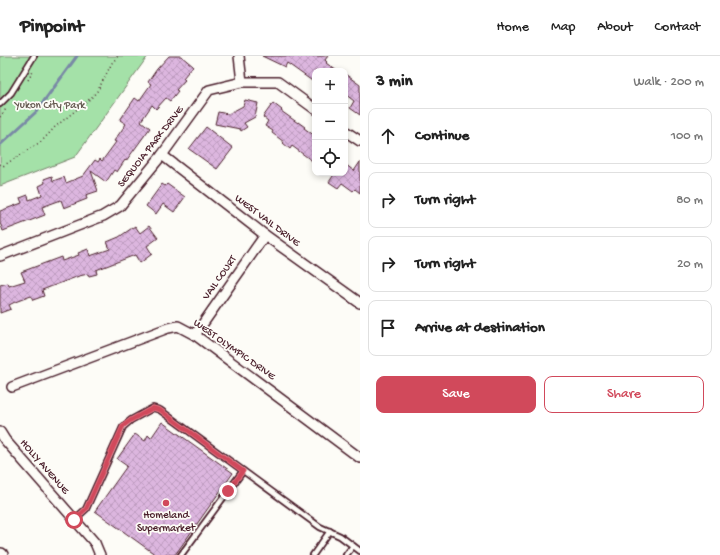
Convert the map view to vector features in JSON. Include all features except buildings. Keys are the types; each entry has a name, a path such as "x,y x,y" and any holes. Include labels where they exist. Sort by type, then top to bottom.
{"street":[{"path":"239,56 242,82"},
{"name":"SEQUOIA PARK DRIVE","path":"0,256 104,216 120,206 162,155 209,90 242,82 278,82 312,107"},
{"path":"348,133 360,142"},
{"name":"WEST VAIL DRIVE","path":"162,155 265,235 360,303"},
{"name":"VAIL COURT","path":"195,335 265,235"},
{"name":"WEST OLYMPIC DRIVE","path":"12,387 168,328 178,326 195,335 360,458"},
{"name":"HOLLY AVENUE","path":"0,432 5,440 95,543 100,555"}],"lane":[{"path":"0,104 11,93 34,56"},
{"path":"74,520 86,509 123,426 153,408 160,410 320,527 330,531 360,551"},
{"path":"181,555 243,471"},
{"path":"313,555 330,531"},
{"path":"346,555 353,546"}],"path":[{"path":"0,164 4,166 42,141 55,127 91,98 98,90 112,63 118,56"}],"green space":[{"name":"Yukon City Park","path":"0,56 148,56 75,157 0,186"}],"waterway":[{"path":"0,145 36,112 77,56"}],"place":[{"name":"Homeland Supermarket","path":"166,503"}],"route":[{"path":"74,520 86,509 123,426 153,408 160,410 243,471 228,491"}]}
